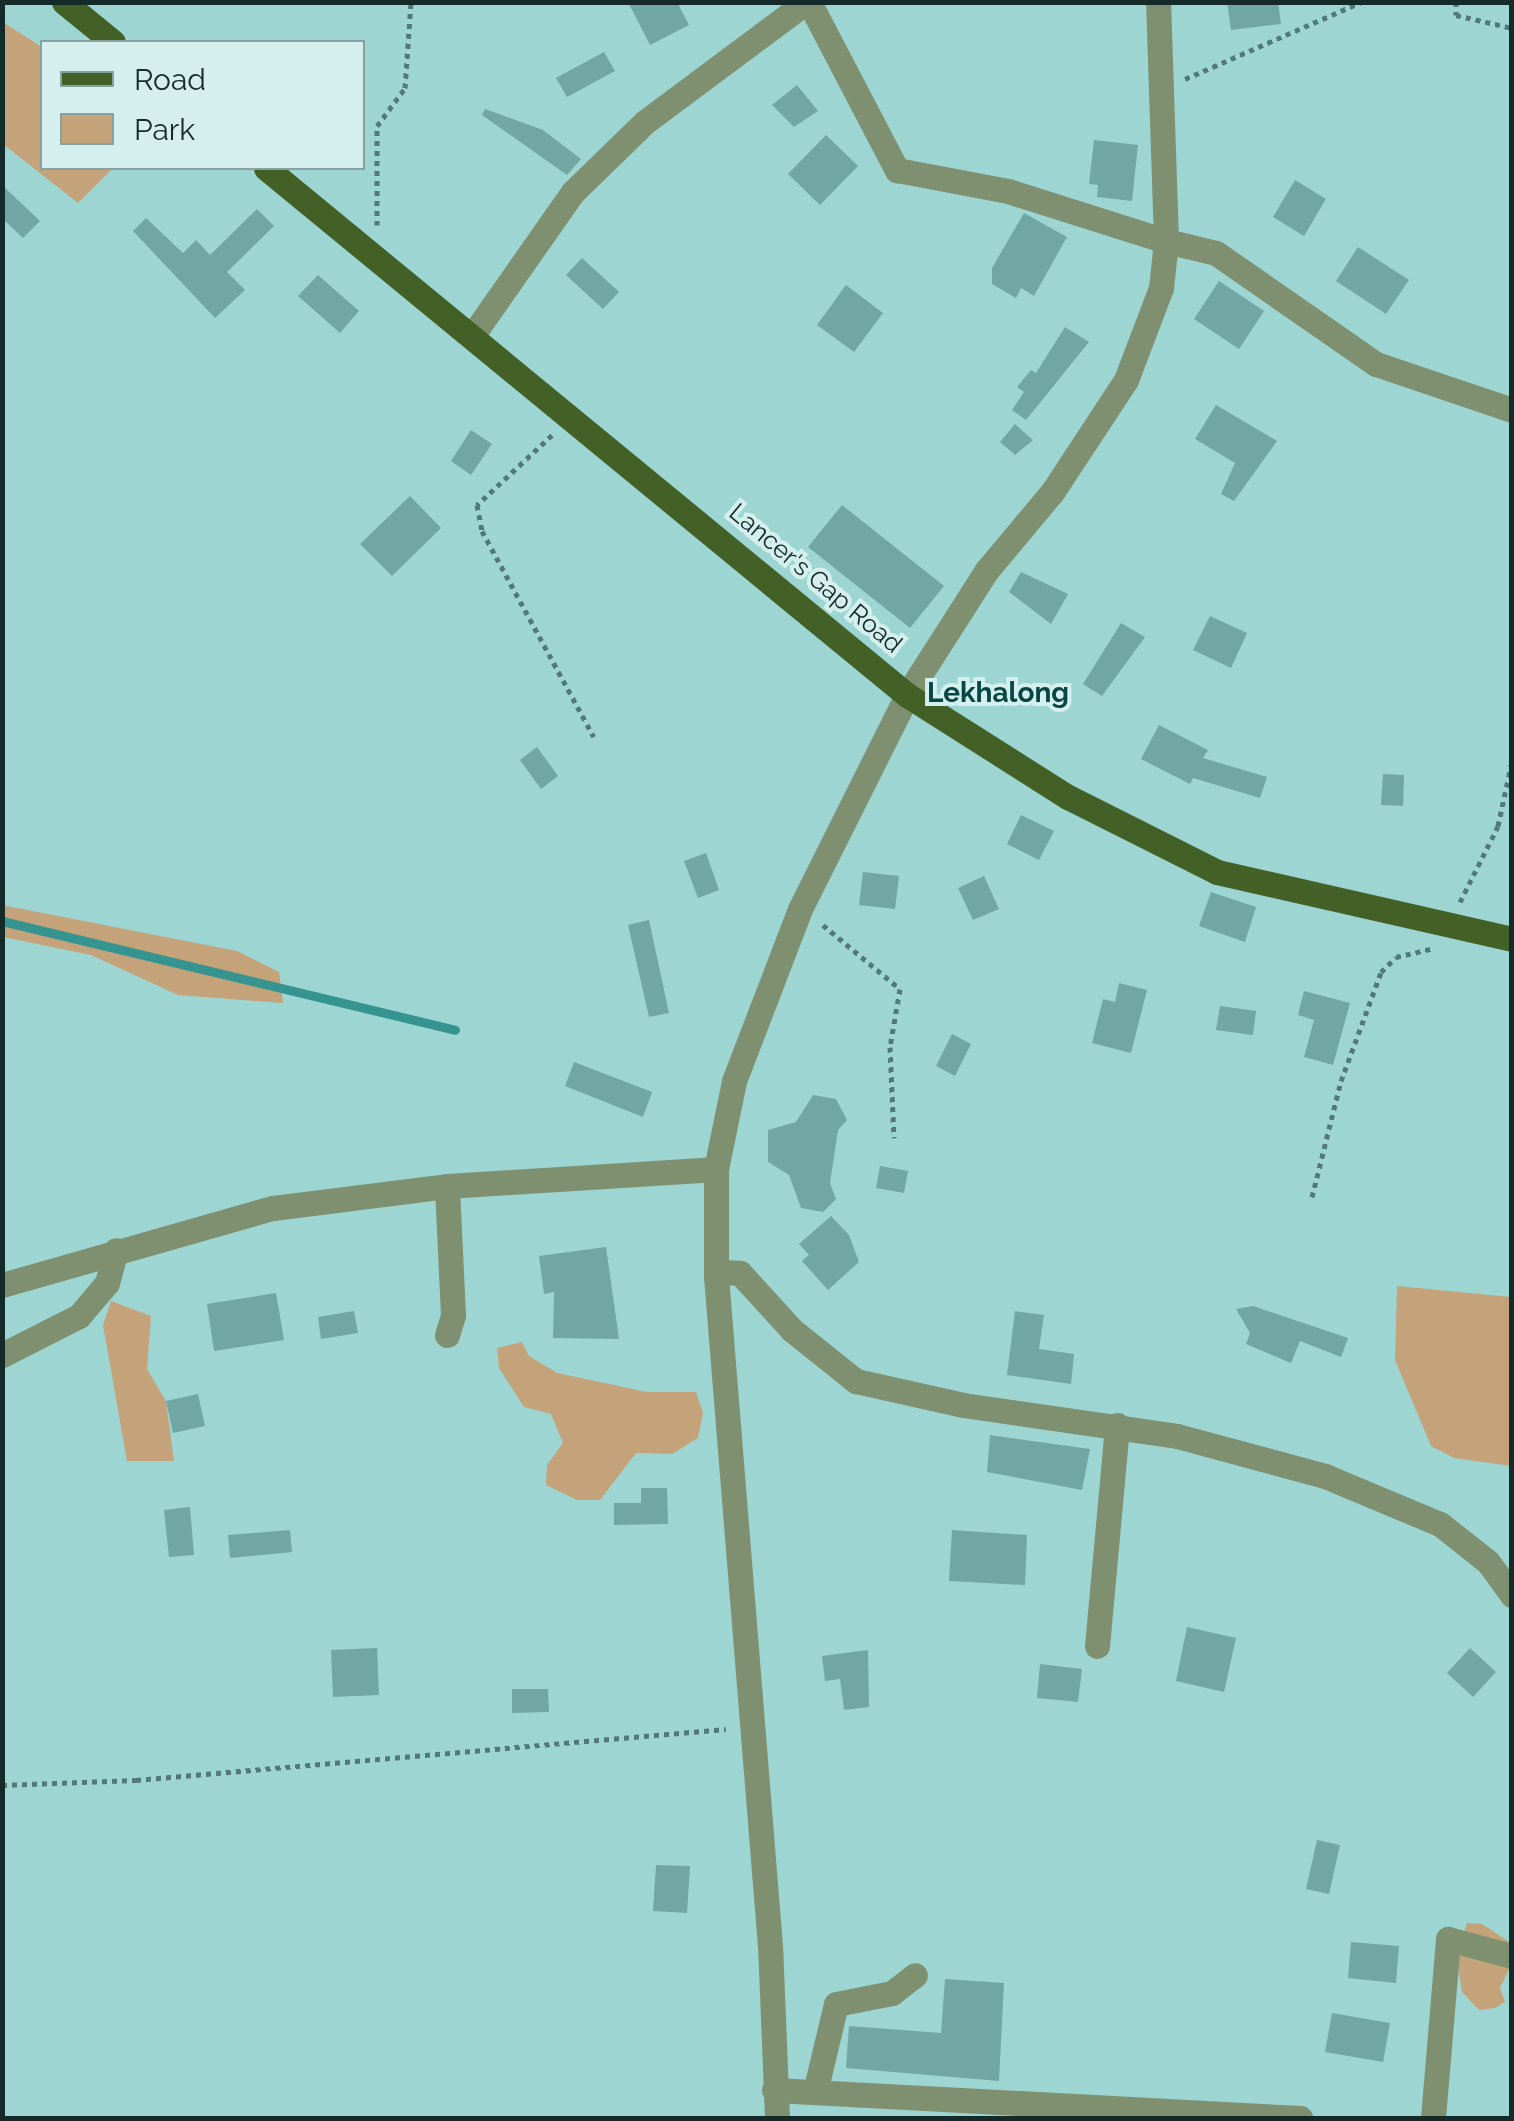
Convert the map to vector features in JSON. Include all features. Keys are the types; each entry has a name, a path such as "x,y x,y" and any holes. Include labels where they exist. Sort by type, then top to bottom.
{"main road":[{"path":"64,2 111,40"},
{"name":"Lancer's Gap Road","path":"268,170 574,417 907,696 1158,847 1286,891 1512,939"}],"street":[{"path":"472,336 573,192 644,122 807,2 897,170 1008,191 1216,253 1376,364 1512,410"},
{"path":"777,2118 770,1946 749,1728 716,1272 716,1170 734,1081 800,909 907,696 987,570 1054,491 1126,380 1160,288 1166,241 1157,94 1158,2"},
{"path":"2,1285 273,1208 447,1186 716,1170"},
{"path":"446,1335 452,1315 447,1186"},
{"path":"2,1355 80,1316 108,1283 116,1250"},
{"path":"716,1272 740,1273 792,1330 856,1381 963,1405 1117,1425 1382,1496 1440,1524 1488,1562 1512,1595"},
{"path":"1097,1646 1117,1425"},
{"path":"1433,2118 1448,1939 1512,1956"},
{"path":"815,2092 836,2004 892,1992 915,1975"},
{"path":"774,2090 1300,2118"}],"path":[{"path":"370,252 380,213 377,126 405,88 411,2"},
{"path":"1157,94 1361,2"},
{"path":"1456,2 1456,15 1512,28"},
{"path":"574,417 476,505 482,531 594,737"},
{"path":"1312,1197 1341,1081 1381,972 1396,957 1435,948 1492,842 1512,760"},
{"path":"800,909 900,989 890,1046 888,1116 894,1138"},
{"path":"2,1785 136,1780 749,1728"}],"green space":[{"path":"3,22 40,46 40,170 111,170 78,203 3,144"},
{"path":"2,905 237,951 279,972 283,1003 178,995 91,955 3,937"},
{"path":"1397,1286 1511,1297 1511,1466 1454,1458 1431,1446 1395,1360"},
{"path":"111,1301 151,1316 147,1369 166,1401 174,1461 127,1461 103,1325"},
{"path":"522,1342 529,1356 557,1373 647,1392 696,1392 703,1413 698,1438 672,1454 636,1453 600,1500 577,1500 546,1485 547,1465 563,1443 551,1414 524,1407 499,1368 497,1348"},
{"path":"1467,1923 1482,1924 1511,1943 1511,1965 1500,1988 1505,2002 1495,2008 1479,2010 1462,1992 1456,1956"}],"building":[{"path":"628,2 677,2 689,25 650,45"},
{"path":"1227,2 1278,2 1281,24 1231,30"},
{"path":"604,52 615,71 567,97 556,78"},
{"path":"797,85 818,111 794,127 772,105"},
{"path":"485,109 543,130 581,159 567,175 482,115"},
{"path":"826,135 858,166 820,205 788,174"},
{"path":"1094,140 1138,145 1132,201 1097,197 1098,185 1089,184"},
{"path":"1295,180 1326,199 1304,236 1273,217"},
{"path":"2,185 40,221 23,238 2,218"},
{"path":"257,209 274,226 227,272 245,290 215,318 133,231 146,218 183,253 196,240 210,255"},
{"path":"1024,213 1067,237 1034,296 1021,288 1016,298 992,284 992,268"},
{"path":"1358,247 1409,280 1386,314 1336,281"},
{"path":"582,258 619,292 603,309 566,275"},
{"path":"318,275 359,311 340,333 298,296"},
{"path":"1219,281 1264,311 1239,349 1194,319"},
{"path":"846,285 883,313 854,352 817,325"},
{"path":"1065,327 1089,342 1026,420 1012,410 1024,392 1017,387 1031,370 1036,373"},
{"path":"1216,405 1277,441 1234,501 1221,494 1235,463 1195,439"},
{"path":"1015,424 1033,440 1015,455 1000,442"},
{"path":"471,430 492,444 471,475 451,461"},
{"path":"410,496 441,528 392,576 360,544"},
{"path":"842,505 944,586 910,628 808,547"},
{"path":"1021,572 1068,594 1051,624 1009,592"},
{"path":"1210,616 1247,633 1231,668 1193,650"},
{"path":"1121,623 1145,637 1102,696 1083,684"},
{"path":"1159,725 1208,750 1203,758 1267,777 1260,798 1193,778 1190,784 1141,759"},
{"path":"537,747 558,776 541,789 520,760"},
{"path":"1383,774 1404,775 1403,806 1381,805"},
{"path":"1021,815 1054,831 1039,860 1007,844"},
{"path":"706,853 719,890 698,898 684,861"},
{"path":"863,872 899,876 895,909 859,905"},
{"path":"984,876 999,909 973,920 958,888"},
{"path":"1211,892 1256,907 1245,942 1199,926"},
{"path":"649,920 669,1013 649,1017 628,925"},
{"path":"1119,983 1147,990 1131,1053 1092,1043 1103,999 1115,1002"},
{"path":"1304,991 1350,1003 1333,1065 1304,1057 1314,1020 1298,1015"},
{"path":"1220,1006 1256,1011 1253,1035 1216,1030"},
{"path":"952,1034 971,1044 955,1076 936,1066"},
{"path":"574,1062 652,1092 643,1117 565,1086"},
{"path":"813,1095 836,1099 847,1120 838,1130 830,1183 836,1199 823,1212 801,1208 789,1175 768,1162 768,1130 796,1122"},
{"path":"880,1166 908,1171 904,1193 876,1188"},
{"path":"831,1216 849,1235 859,1262 828,1290 802,1261 809,1255 799,1244"},
{"path":"606,1247 619,1339 553,1338 554,1292 544,1294 539,1256"},
{"path":"276,1293 284,1340 214,1351 207,1304"},
{"path":"1253,1306 1348,1338 1341,1357 1300,1341 1291,1363 1246,1344 1250,1333 1236,1309"},
{"path":"354,1311 358,1333 321,1339 318,1317"},
{"path":"1015,1311 1044,1315 1039,1349 1074,1354 1071,1384 1007,1375"},
{"path":"198,1394 205,1426 173,1433 166,1401"},
{"path":"990,1435 1090,1449 1082,1490 987,1472"},
{"path":"641,1488 667,1488 668,1524 614,1525 614,1503 641,1503"},
{"path":"190,1507 194,1555 169,1557 164,1510"},
{"path":"290,1530 292,1552 230,1558 228,1535"},
{"path":"952,1530 1027,1535 1025,1585 949,1581"},
{"path":"1187,1627 1236,1638 1224,1692 1176,1681"},
{"path":"377,1648 379,1695 333,1697 331,1650"},
{"path":"1470,1648 1496,1672 1473,1697 1447,1673"},
{"path":"868,1650 869,1707 844,1710 840,1679 825,1681 822,1656"},
{"path":"1040,1664 1082,1669 1078,1702 1037,1698"},
{"path":"512,1689 548,1689 549,1712 512,1713"},
{"path":"1317,1840 1340,1845 1329,1894 1306,1889"},
{"path":"656,1865 690,1866 687,1913 653,1911"},
{"path":"1351,1942 1399,1946 1396,1983 1348,1978"},
{"path":"945,1979 1004,1983 999,2081 846,2068 849,2026 941,2033"},
{"path":"1332,2013 1390,2023 1383,2062 1325,2052"}],"waterway":[{"path":"2,921 455,1030"}],"district":[{"name":"Lekhalong","path":"998,693"}]}
